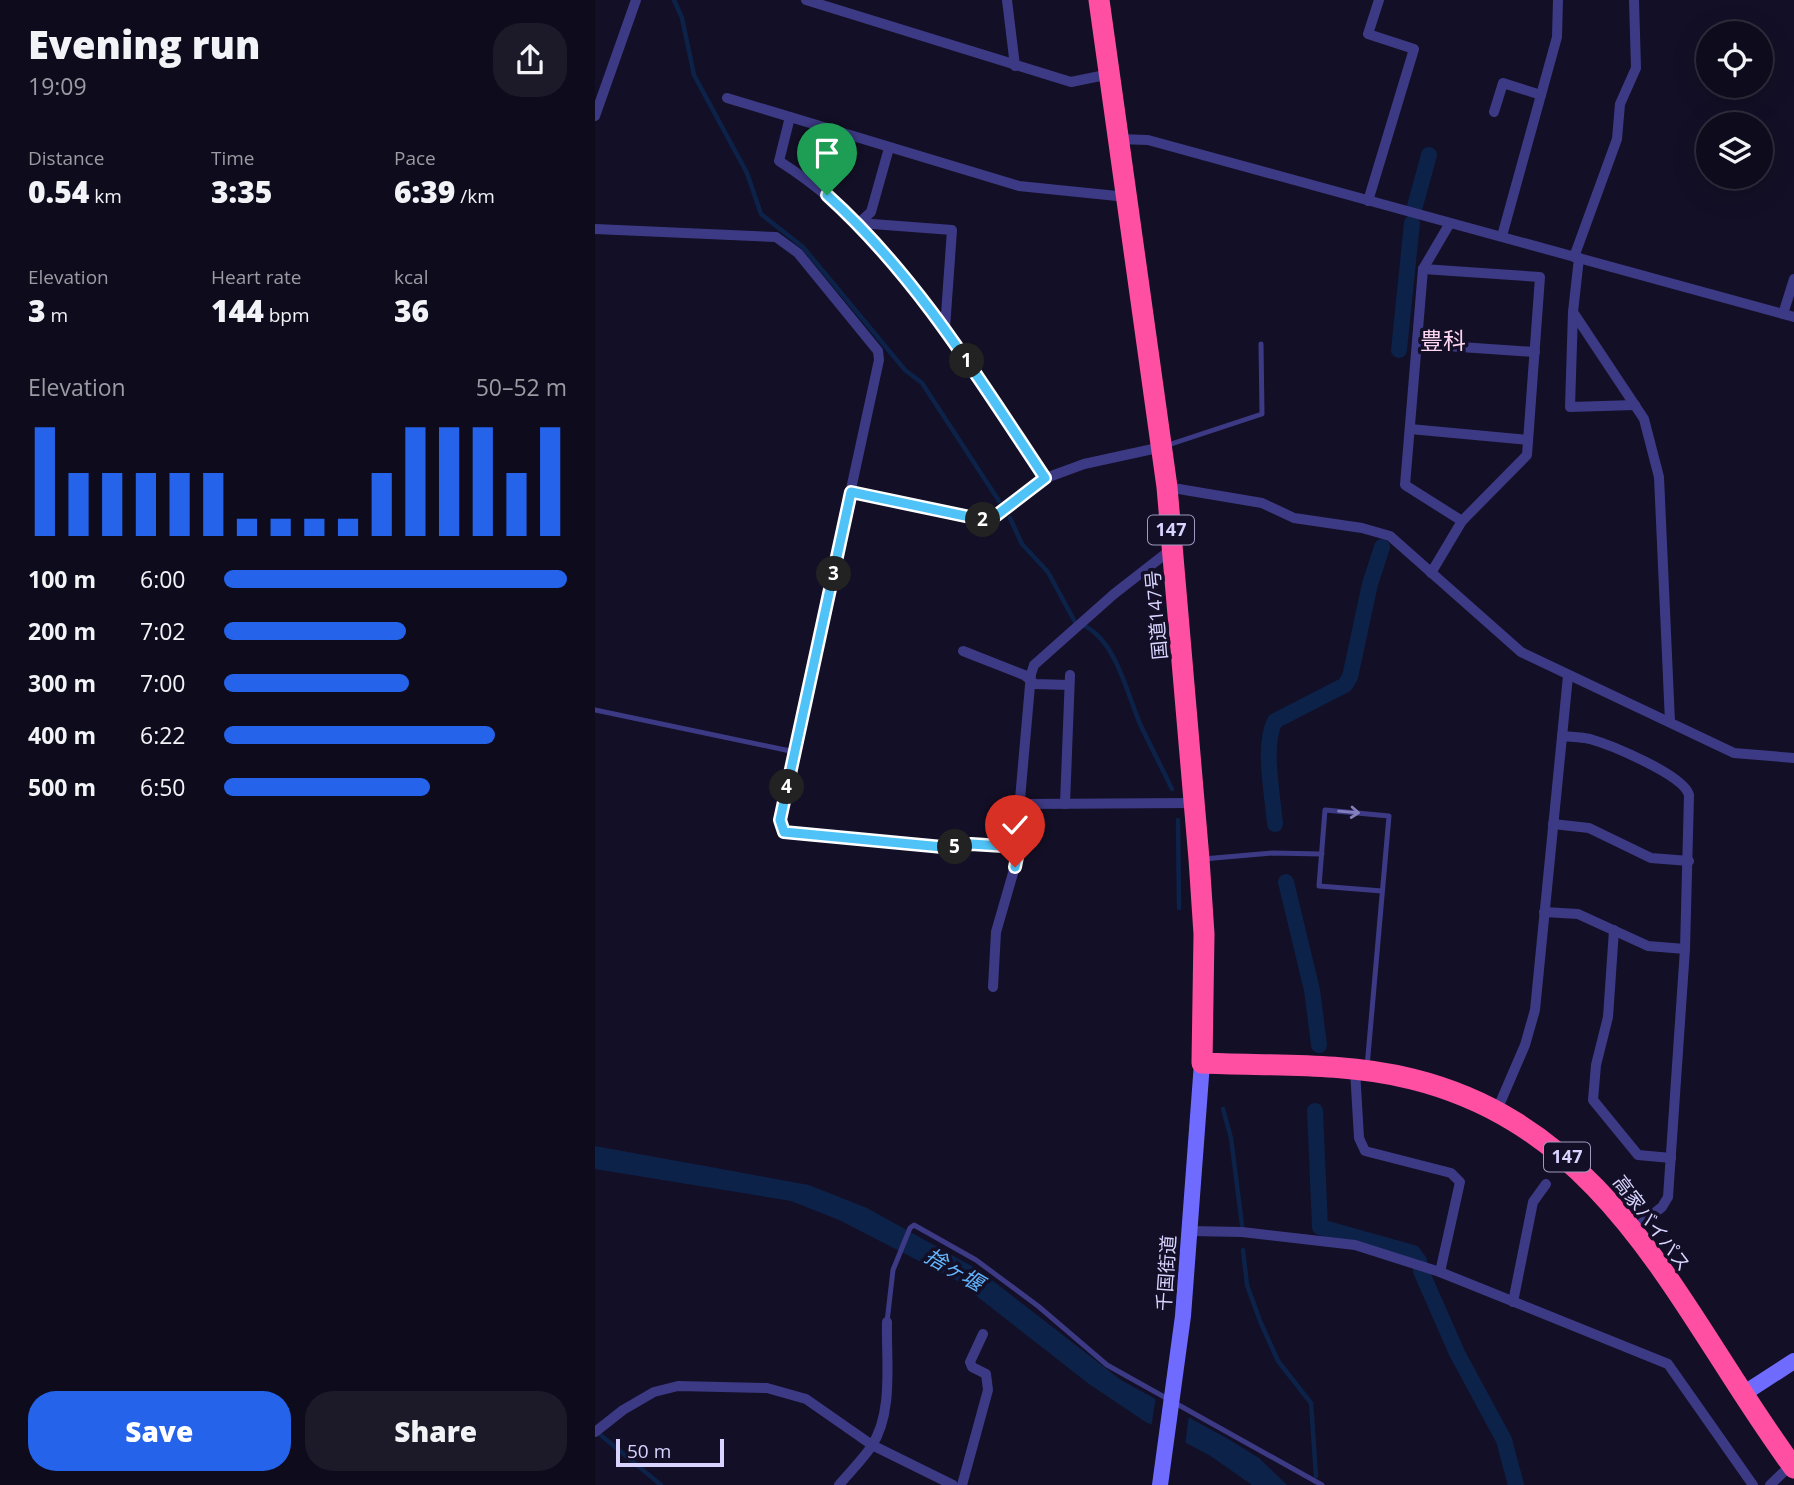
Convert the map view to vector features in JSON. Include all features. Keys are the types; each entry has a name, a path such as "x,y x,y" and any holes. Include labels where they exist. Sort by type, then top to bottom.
{"highway":[{"name":"国道147号","path":"1099,0 1167,487 1192,803 1199,859 1203,934 1202,1063"},
{"name":"高家バイパス","path":"1202,1063 1361,1071 1438,1086 1497,1110 1543,1139 1576,1165 1633,1230 1793,1466"}],"main road":[{"name":"千国街道","path":"1160,1485 1168,1437 1190,1231 1202,1063"},
{"path":"1744,1394 1794,1361"}],"street":[{"path":"595,116 636,0"},
{"path":"806,0 1071,82 1109,74"},
{"path":"1007,0 1015,66"},
{"path":"1368,201 1414,49 1368,34 1379,0"},
{"path":"1502,236 1557,37 1558,0"},
{"path":"1634,0 1636,68 1620,104 1617,139 1576,257 1570,407 1635,405"},
{"path":"1494,112 1503,83 1541,95"},
{"path":"727,98 1019,186 1117,197 1127,194"},
{"path":"790,117 779,161 827,195 859,223 945,328 1045,478"},
{"path":"1118,139 1148,140 1788,316 1794,279"},
{"path":"859,223 871,212 889,148"},
{"path":"859,223 952,230 945,328"},
{"path":"1450,223 1423,269 1405,485 1462,521"},
{"path":"595,229 770,235 781,239 798,253 878,351 879,360 781,812 784,832 953,848 971,844 1019,847"},
{"path":"1423,269 1540,277 1527,455 1462,521 1431,573"},
{"path":"1573,312 1644,419 1659,477 1670,722"},
{"path":"1417,344 1535,352"},
{"path":"1410,429 1528,440"},
{"path":"851,492 989,521 1045,478 1084,464 1162,447"},
{"path":"1167,487 1262,503 1294,518 1377,531 1390,536 1521,652 1734,753 1794,758"},
{"path":"1173,553 1164,555 1114,594 1034,665 1020,799 1025,804 1192,803"},
{"path":"963,650 1024,675 1031,681 1069,680 1065,804"},
{"path":"1497,1110 1525,1045 1535,1010 1568,676"},
{"path":"1562,736 1588,739 1609,747 1681,782 1689,795 1685,949 1668,1197 1662,1207 1633,1230"},
{"path":"993,987 996,932 1019,847 1025,804"},
{"path":"1553,824 1588,828 1651,858 1689,861"},
{"path":"1545,912 1578,914 1648,946 1685,949"},
{"path":"1614,930 1608,1017 1596,1065 1593,1100 1638,1155 1671,1158"},
{"path":"1361,1071 1359,1138 1365,1151 1451,1173 1460,1182 1440,1272"},
{"path":"1513,1302 1533,1202 1546,1184"},
{"path":"1190,1231 1242,1232 1330,1240 1440,1272 1668,1364 1753,1485"},
{"path":"839,1485 872,1445 886,1398 887,1322"},
{"path":"962,1485 988,1390 986,1374 972,1367 970,1362 983,1334"},
{"path":"595,1432 623,1410 654,1392 678,1386 767,1388 806,1399 872,1445 953,1485"},
{"path":"1770,1485 1793,1466"}],"lane":[{"path":"1162,447 1262,414 1261,344"},
{"path":"595,710 795,752"},
{"path":"1361,1071 1382,891 1389,816 1325,810 1319,886 1382,891"},
{"path":"1199,859 1273,853 1322,854"},
{"path":"887,1322 898,1255 910,1228 914,1225 976,1260 1038,1306 1107,1364 1139,1385 1322,1485"}],"water":[{"name":"捨ヶ堰","path":"595,1146 809,1185 867,1208 979,1270 1121,1380 1259,1458 1287,1485 1252,1485 1209,1455 1144,1421 1089,1384 956,1280 839,1220 791,1201 595,1169"}],"pier":[{"path":"1156,1396 1189,1415 1185,1445 1151,1428"}],"waterway":[{"path":"674,0 682,18 694,75 747,173 761,214 803,247 905,370 922,383 999,501"},
{"path":"1415,206 1429,155"},
{"path":"1399,350 1412,223"},
{"path":"1010,518 1022,544 1048,572 1075,622"},
{"path":"1275,824 1269,757 1271,731 1275,721 1345,685 1350,677 1370,584 1382,547"},
{"path":"1083,625 1095,633 1113,656 1141,726 1172,789"},
{"path":"1178,820 1179,908"},
{"path":"1286,882 1312,990 1319,1045"},
{"path":"1223,1109 1231,1138 1242,1225"},
{"path":"1315,1111 1320,1227 1413,1253 1419,1261"},
{"path":"1243,1250 1247,1285 1260,1321 1278,1361 1311,1403 1316,1476"},
{"path":"1421,1271 1457,1353 1504,1440 1516,1485"},
{"path":"597,1432 661,1485"}],"district":[{"name":"豊科","path":"1443,341"}],"route":[{"path":"827,195 866,230 945,328 1045,478 989,521 851,492 780,820 784,832 801,834 953,848 971,844 1019,847 1015,867"}]}
